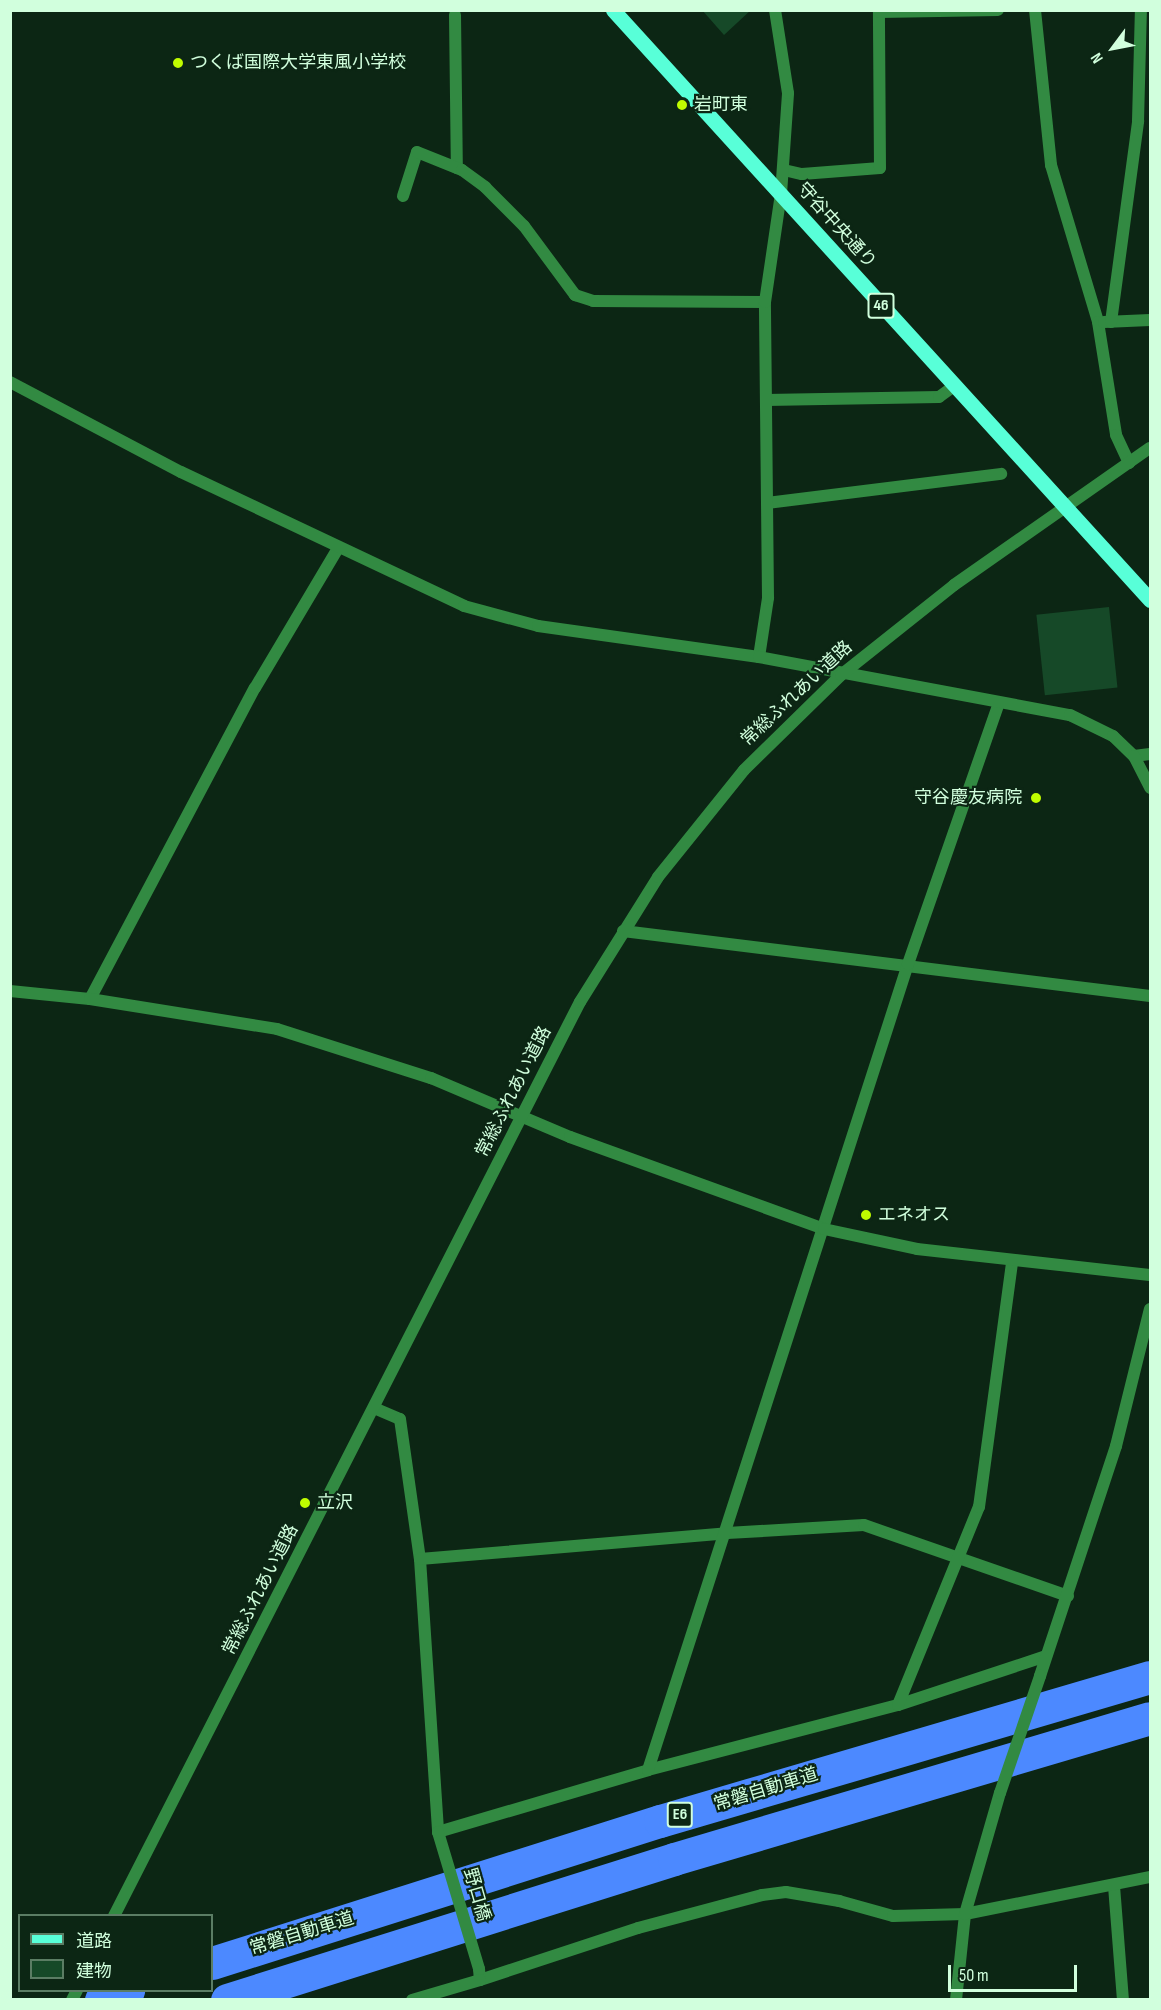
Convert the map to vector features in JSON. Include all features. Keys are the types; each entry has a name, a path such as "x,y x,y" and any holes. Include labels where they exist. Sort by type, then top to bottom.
{"highway":[{"name":"常磐自動車道","path":"213,1963 660,1821 1150,1677"},
{"name":"E6","path":"227,2000 674,1859 1150,1718"},
{"path":"101,2000 123,1992"}],"main road":[{"name":"守谷中央通り","path":"613,10 953,387 1150,600"}],"street":[{"path":"759,657 768,598 765,302 781,194 788,93 775,10"},
{"path":"783,170 802,174 880,168 879,12 998,10"},
{"path":"1035,10 1051,165 1098,322 1116,435 1129,463"},
{"path":"1111,322 1138,121 1141,10"},
{"path":"455,15 457,168"},
{"path":"403,196 417,152 457,168 485,187 524,226 575,295 593,301 765,302"},
{"path":"1098,322 1150,320"},
{"path":"10,382 338,548 475,609 538,626 759,657 841,675 1070,715 1113,736 1134,756 1150,788"},
{"path":"766,400 939,397 953,387"},
{"name":"常総ふれあい道路","path":"115,1914 580,1002 658,877 724,793 777,735 841,675 954,585 1150,448"},
{"path":"767,503 1001,474"},
{"path":"90,999 255,688 338,548"},
{"path":"648,1770 727,1533 908,964 999,703"},
{"path":"1134,756 1150,754"},
{"path":"623,931 908,964 1150,996"},
{"path":"10,991 90,999 277,1029 431,1078 570,1137 824,1228 917,1249 1012,1262 1150,1275"},
{"path":"898,1705 979,1507 1012,1262"},
{"path":"956,2000 965,1914 1000,1793 1068,1596 1122,1426 1150,1309"},
{"name":"野口橋","path":"374,1408 400,1419 420,1559 438,1832 479,1974"},
{"path":"420,1559 727,1533 864,1525 1068,1596"},
{"path":"438,1832 648,1770 898,1705 1047,1656"},
{"path":"412,2000 479,1974 762,1895 786,1892 839,1901 892,1917 965,1914 1150,1877"},
{"path":"1114,1886 1123,2000"}],"building":[{"path":"702,10 751,10 724,35"},
{"path":"1109,607 1117,688 1045,695 1036,615"}],"place":[{"name":"つくば国際大学東風小学校","path":"178,63"},
{"name":"岩町東","path":"682,105"},
{"name":"守谷慶友病院","path":"1036,798"},
{"name":"エネオス","path":"866,1215"},
{"name":"立沢","path":"305,1503"}]}
